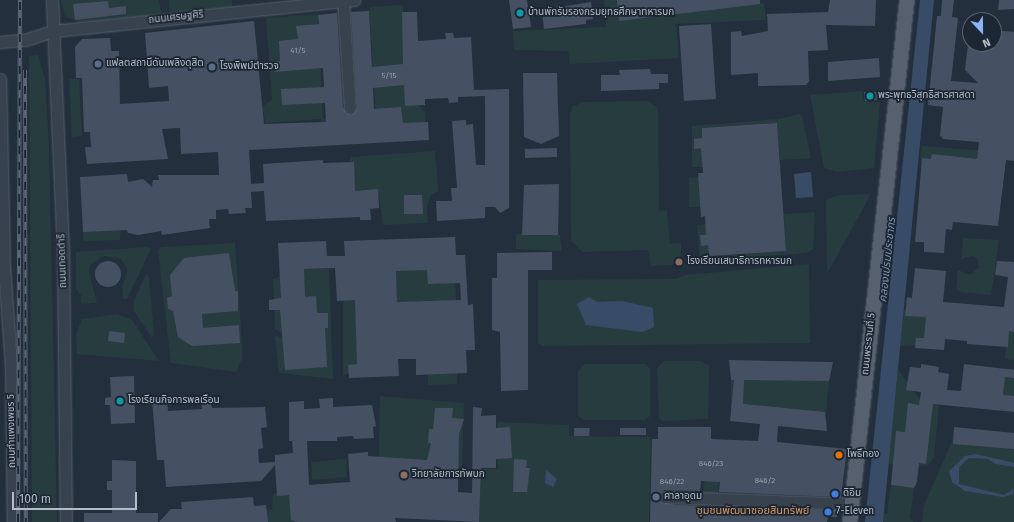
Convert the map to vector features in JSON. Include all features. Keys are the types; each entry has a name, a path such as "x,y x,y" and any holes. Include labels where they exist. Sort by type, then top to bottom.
{"main road":[{"name":"ถนนพระรามที่ 5","path":"850,522 907,0"}],"street":[{"name":"ถนนเทอดดำริ","path":"52,0 63,248 66,522"},
{"name":"ถนนเศรษฐศิริ","path":"0,42 25,40 53,31 348,1"},
{"path":"348,1 350,108"},
{"name":"ถนนกำแพงเพชร 5","path":"0,79 3,328 11,364 13,522"},
{"path":"0,353 11,364"},
{"path":"664,497 852,504"}],"green space":[{"path":"61,0 159,0 162,14 79,22 65,16"},
{"path":"169,0 232,0 232,7 170,13"},
{"path":"604,0 622,0 624,16 764,3 766,20 676,24 679,58 570,64 568,51 514,50 513,31 606,27"},
{"path":"402,5 408,34 412,100 425,112 426,124 322,131 321,119 265,123 263,106 272,100 266,18 318,14 323,119 376,115 369,7"},
{"path":"38,55 45,79 49,146 57,522 32,522 29,56"},
{"path":"69,79 79,79 82,136 72,137"},
{"path":"862,91 863,101 880,102 874,168 837,172 824,168 810,95"},
{"path":"648,101 657,107 658,114 659,210 667,211 670,244 681,243 681,260 671,265 651,266 648,250 583,252 571,241 570,115 572,107 583,102"},
{"path":"799,114 802,116 811,158 780,160 777,123 702,128 703,167 692,167 692,126 779,119"},
{"path":"922,146 1001,152 1001,167 920,161"},
{"path":"435,151 438,191 431,195 427,205 428,223 383,225 379,194 352,194 350,157"},
{"path":"699,177 701,207 689,207 689,178"},
{"path":"871,194 827,274 826,200 839,195"},
{"path":"815,212 813,249 807,253 700,261 697,225 706,224 709,256 786,251 784,214"},
{"path":"121,226 120,240 83,241 83,227"},
{"path":"516,234 560,235 562,251 516,249"},
{"path":"963,238 999,240 991,295 960,292 956,288 958,270 970,275 979,267 977,258 972,256 961,259"},
{"path":"235,243 242,344 242,359 236,372 171,363 158,250 161,247"},
{"path":"147,247 151,249 127,299 123,299 122,287 127,271 125,265 121,259 104,256 91,264 89,272 97,303 81,304 81,295 76,289 76,252"},
{"path":"809,264 810,343 542,346 538,343 538,280 676,279 685,275"},
{"path":"454,265 457,314 366,368 343,376 343,273"},
{"path":"302,269 329,269 333,379 279,373 275,336 282,337 282,333 275,329 273,279"},
{"path":"146,274 149,278 154,334 152,338 134,311 134,301"},
{"path":"904,311 937,314 932,345 900,346"},
{"path":"117,314 132,320 159,361 77,354 76,335 82,319"},
{"path":"1007,330 1014,330 1014,360 1005,359"},
{"path":"664,361 700,361 709,365 708,419 662,421 659,418 657,368"},
{"path":"585,364 646,364 650,369 650,416 645,420 583,420 578,415 578,371"},
{"path":"457,365 457,384 428,385 428,366"},
{"path":"1004,368 1014,369 1014,406 1001,399"},
{"path":"898,370 922,402 939,405 934,457 928,466 888,464"},
{"path":"731,375 829,381 825,420 731,414"},
{"path":"380,396 464,403 462,467 379,457"},
{"path":"497,422 569,425 569,436 651,437 649,522 476,522 479,469 498,469"},
{"path":"953,439 1014,439 1014,522 922,522 924,505"},
{"path":"720,457 718,494 703,493 705,478"},
{"path":"346,459 347,477 312,480 311,462"},
{"path":"891,485 914,488 910,517 913,522 883,522 883,514 887,514"},
{"path":"283,491 293,496 300,522 160,522 160,520 272,510 273,494"}],"water":[{"path":"920,0 934,0 883,522 865,522"},
{"path":"811,172 813,197 796,198 794,174"},
{"path":"589,297 597,302 622,301 653,308 654,327 642,332 586,325 577,304"},
{"path":"976,454 1014,463 1014,467 996,464 988,459 969,458 959,467 959,484 1004,495 1014,489 1013,494 1003,497 965,491 952,482 949,471 965,456"},
{"path":"546,470 557,479 553,487 545,483"}],"building":[{"name":"บ้านพักรับรองกรมยุทธศึกษาทหารบก","path":"509,0 527,0 531,27 513,29"},
{"path":"617,0 760,0 760,4 619,21"},
{"path":"830,0 876,0 875,26 826,25 828,50 808,51 809,81 806,85 758,86 758,73 731,75 731,32 741,31 742,36 768,31 767,14 828,12"},
{"path":"942,0 954,0 952,17 958,18 951,81 978,83 965,70 967,52 1002,52 1002,31 1014,32 1014,161 1006,160 998,226 953,222 952,230 946,229 944,253 924,252 924,242 915,242 922,158 931,159 932,154 977,159 979,142 943,139 940,135 943,107 928,105 937,16 941,16"},
{"path":"999,0 1014,0 1014,9 998,10"},
{"path":"108,1 109,8 126,6 126,14 75,20 73,4"},
{"path":"591,2 593,19 586,20 586,24 544,29 542,10"},
{"path":"369,11 372,67 403,64 402,12 417,12 418,41 446,39 445,33 453,33 454,38 471,37 474,90 509,89 509,208 500,213 495,207 485,207 485,218 437,221 436,201 452,201 451,188 457,188 452,121 466,120 466,125 473,124 476,165 485,165 485,96 458,97 458,102 449,103 448,98 425,99 425,105 405,106 404,85 373,88 374,109 401,107 403,123 428,122 429,140 249,150 251,184 264,183 263,164 323,160 323,163 354,162 355,191 378,189 379,208 370,209 371,220 360,220 360,217 266,221 264,191 251,192 252,208 245,208 246,213 229,214 228,209 216,210 216,219 209,219 210,228 162,235 161,231 138,235 128,233 127,230 83,232 80,177 127,174 128,182 143,179 152,187 153,180 159,180 158,175 219,175 218,152 181,154 180,128 162,129 168,159 87,164 85,147 91,147 90,132 84,132 82,78 76,78 75,47 82,39 110,38 111,51 119,51 120,104 169,101 168,86 149,88 145,33 254,21 264,124 326,122 325,103 282,105 281,89 324,87 323,68 274,72 273,62 280,61 279,41 298,39 296,26 319,24 318,15 337,13 343,108 351,115 357,108 351,12"},
{"path":"711,24 716,99 684,101 679,26"},
{"path":"879,58 880,77 828,81 828,62"},
{"path":"650,69 651,74 668,74 668,83 659,83 659,89 601,91 601,75 620,75 619,70"},
{"path":"523,73 557,73 559,136 541,144 524,137"},
{"name":"พระพุทธวิสุทธิสารศาสดา","path":"864,92 876,92 877,100 865,101"},
{"path":"777,123 786,251 709,256 708,245 701,246 700,235 706,235 705,216 701,217 698,173 703,173 701,148 694,149 694,139 702,138 702,128"},
{"path":"557,148 557,157 525,158 525,149"},
{"path":"559,184 558,235 522,235 524,185"},
{"path":"404,195 422,195 423,214 404,214"},
{"path":"455,237 456,255 465,255 468,305 473,304 475,350 466,350 467,373 416,375 416,359 398,359 399,376 349,378 348,365 357,364 355,300 337,301 335,268 304,269 305,297 316,296 317,313 328,313 328,328 325,328 327,367 285,370 280,310 269,310 269,300 281,298 278,243 326,241 327,256 345,256 344,241","holes":["427,270 428,284 460,283 461,300 397,302 396,271"]},
{"path":"552,252 552,270 528,270 528,390 501,391 500,332 492,330 492,278 497,278 497,253"},
{"path":"229,253 235,291 238,291 238,311 202,314 203,328 239,325 240,343 192,346 178,337 173,311 168,309 167,298 172,296 170,275 184,258"},
{"path":"108,261 117,265 121,274 117,283 108,287 99,283 95,274 99,265"},
{"path":"997,261 1014,262 1014,332 1009,331 1008,347 967,344 967,341 945,339 944,350 915,348 916,338 924,338 926,317 905,316 907,297 912,298 915,268 946,271 943,302 1004,307 1008,277 995,275"},
{"path":"109,331 125,333 124,343 108,341"},
{"path":"729,360 833,362 829,381 744,380 743,404 825,412 827,431 778,426 777,442 847,449 841,497 719,492 720,482 701,481 700,491 664,490 658,494 658,501 676,505 837,510 837,517 828,517 827,522 650,522 652,439 658,439 658,427 711,427 711,439 758,441 760,424 730,421 734,380 731,380"},
{"path":"921,364 939,367 938,372 949,374 947,390 961,391 964,364 1014,370 1014,378 1005,377 1003,395 1014,396 1014,412 933,404 926,464 919,463 917,482 914,488 891,485 896,431 905,432 908,403 919,405 921,392 906,390 910,367 921,368"},
{"name":"โรงเรียนกิจการพลเรือน","path":"134,376 135,423 111,424 110,405 105,405 105,398 111,397 110,377"},
{"path":"333,398 333,407 372,405 376,426 373,427 374,438 354,439 353,436 337,437 337,441 307,441 309,485 350,482 348,454 368,452 368,456 427,460 431,443 428,443 429,429 433,429 435,408 453,408 452,418 464,419 459,434 458,492 472,493 473,407 482,408 481,416 496,415 496,428 510,427 512,458 496,459 496,468 481,468 479,522 395,518 396,522 297,522 291,520 289,495 277,496 275,465 261,481 166,487 164,460 157,460 152,400 167,399 168,411 202,409 201,403 211,402 212,408 265,407 267,427 261,428 263,448 258,449 259,463 275,462 275,455 293,453 292,441 289,441 289,402 304,401 304,409 320,408 319,399"},
{"path":"954,427 1014,433 1014,449 953,444"},
{"path":"574,428 590,428 589,436 574,436"},
{"path":"620,428 646,428 646,435 620,435"},
{"path":"514,459 527,460 526,468 530,468 527,492 513,492"},
{"path":"112,460 136,461 136,513 158,513 158,522 84,522 84,513 112,513 112,490 107,490 107,481 112,481"},
{"path":"253,497 254,506 266,505 268,522 159,522 171,509 182,509 181,502"}],"railway":[{"path":"18,522 20,0"},
{"path":"25,70 26,522"}],"place":[{"name":"บ้านพักรับรองกรมยุทธศึกษาทหารบก","path":"520,13"},
{"name":"แฟลตสถานีดับเพลิงดุสิต","path":"98,64"},
{"name":"โรงพิพม์ตำรวจ","path":"212,67"},
{"name":"พระพุทธวิสุทธิสารศาสดา","path":"870,96"},
{"name":"โรงเรียนเสนาธิการทหารบก","path":"679,262"},
{"name":"โรงเรียนกิจการพลเรือน","path":"120,401"},
{"name":"โพธิ์ทอง","path":"839,455"},
{"name":"วิทยาลัยการทัพบก","path":"404,475"},
{"name":"ดิอิม","path":"835,494"},
{"name":"ศาลาอุดม","path":"656,497"},
{"name":"7-Eleven","path":"828,512"}],"district":[{"name":"ชุมชนพัฒนาซอยสินทรัพย์","path":"753,511"}],"water label":[{"name":"คลองเปรมประชากร","path":"888,260"}]}
